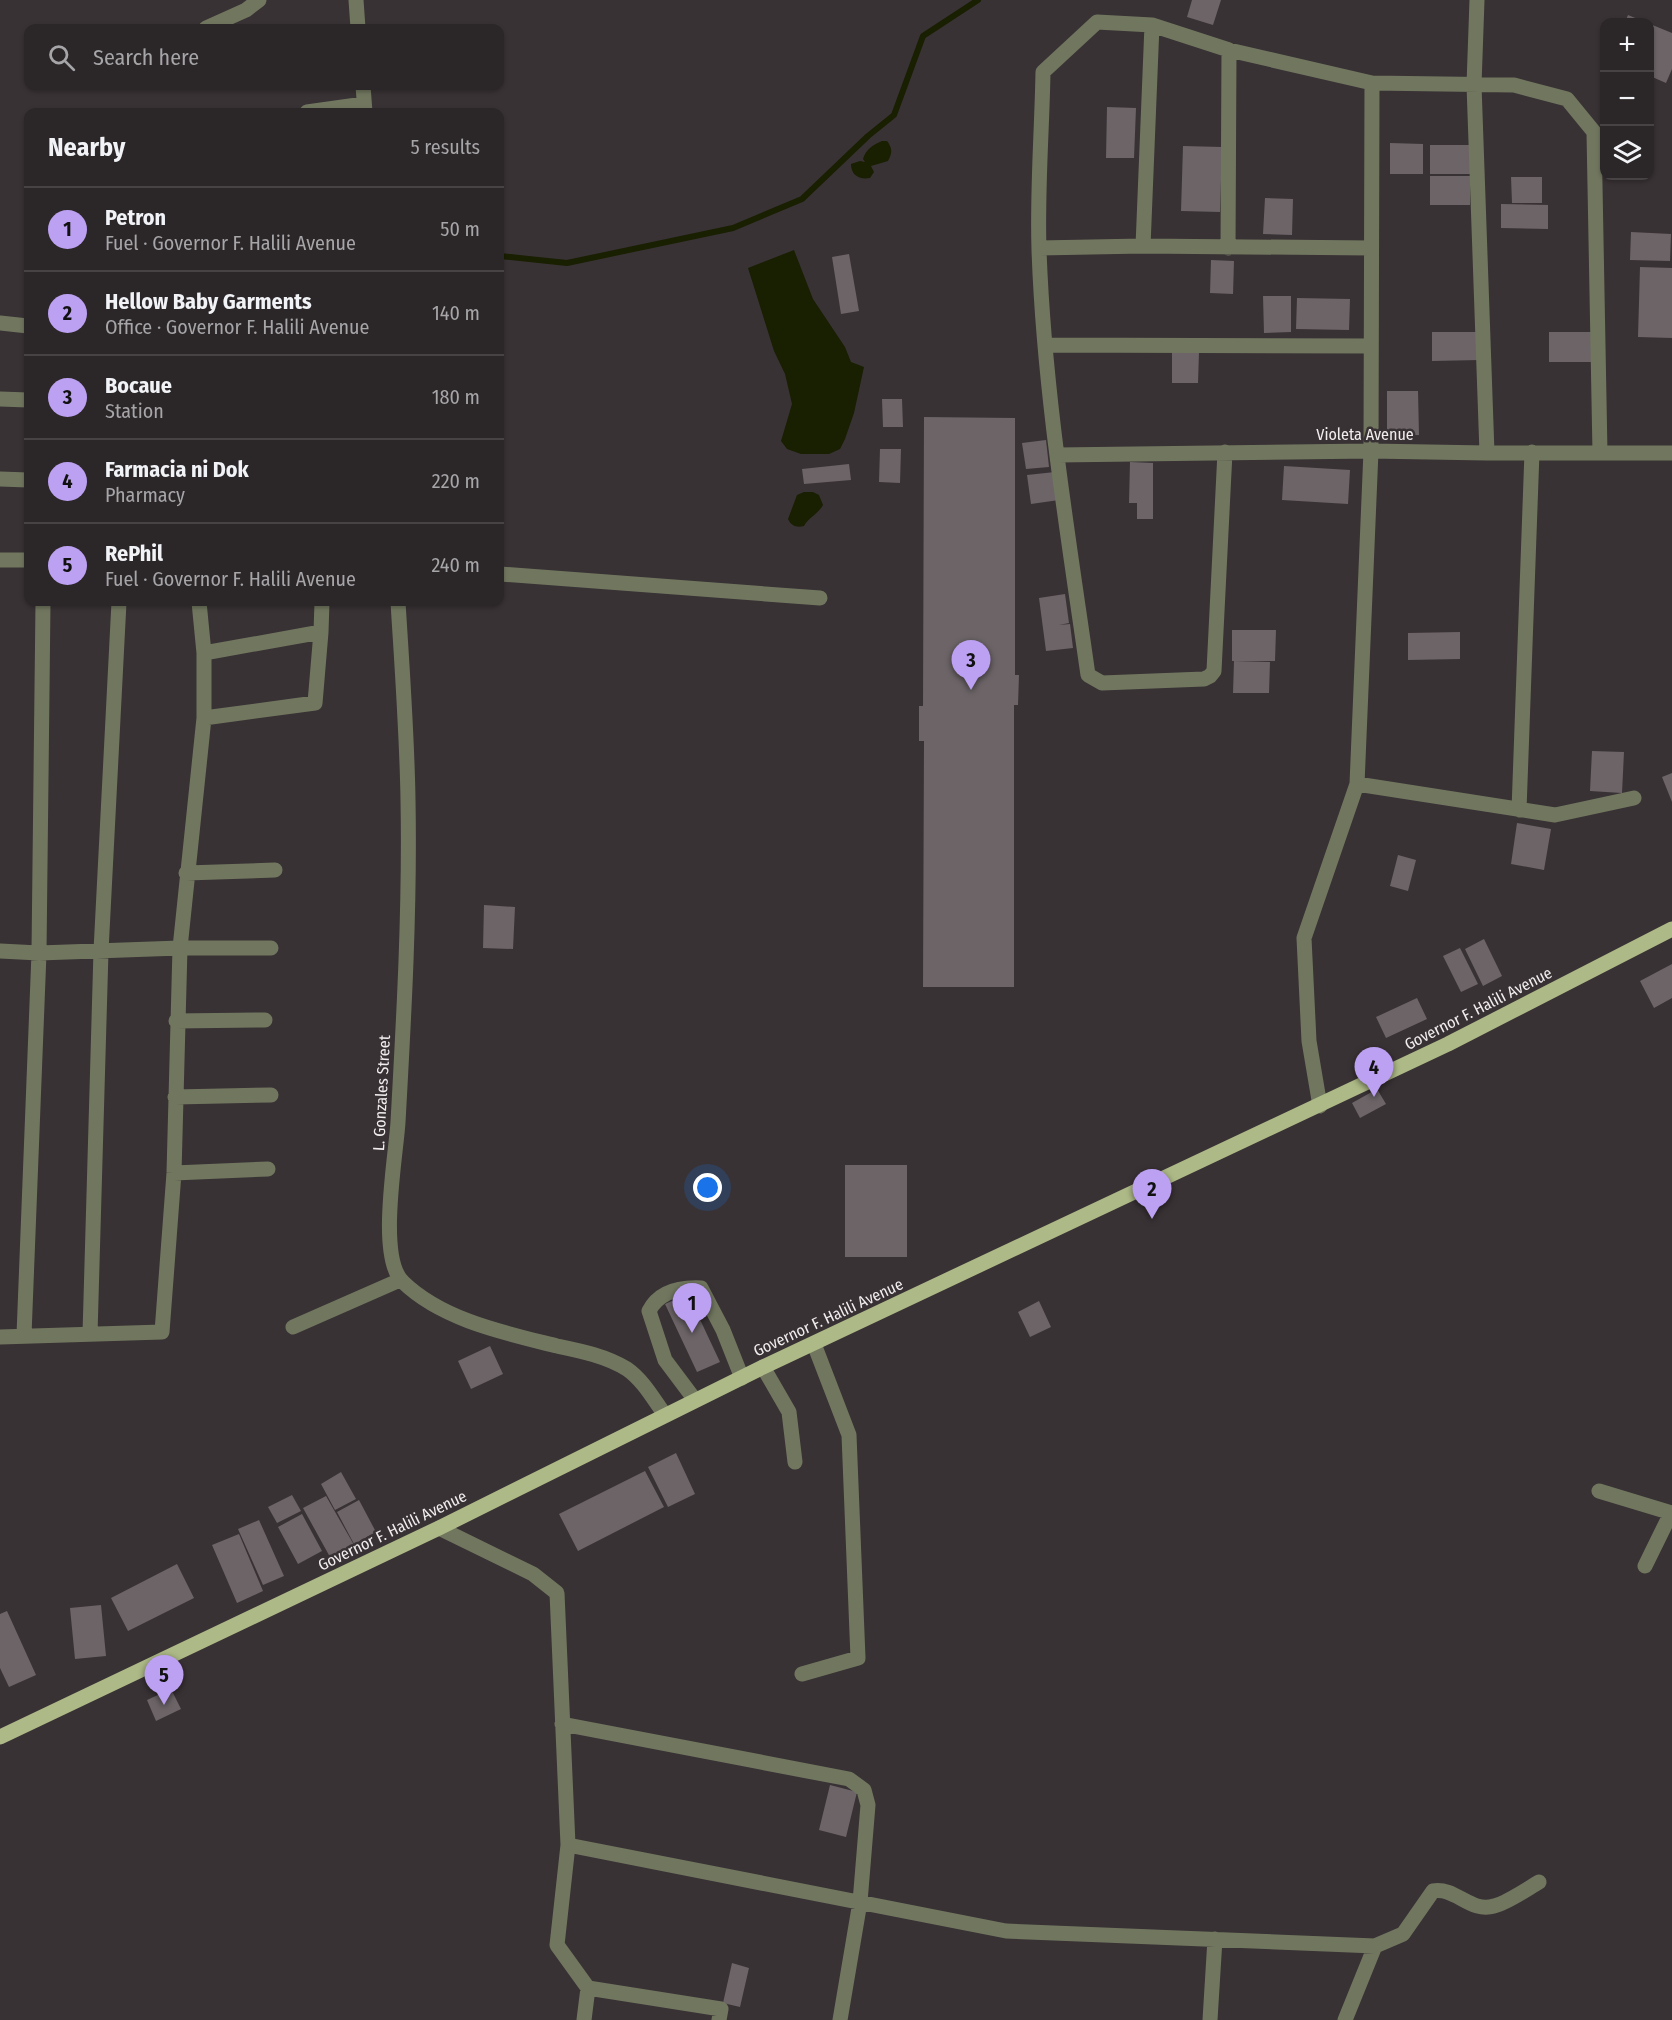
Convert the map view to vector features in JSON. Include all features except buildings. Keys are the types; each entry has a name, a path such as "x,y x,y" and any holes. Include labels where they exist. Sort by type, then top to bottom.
{"main road":[{"name":"Governor F. Halili Avenue","path":"0,1737 440,1528 763,1367 1320,1106 1672,930"}],"street":[{"path":"215,24 246,10 258,0"},
{"path":"356,0 358,24"},
{"path":"1477,0 1474,85 1487,453"},
{"path":"1225,452 1214,671 1204,680 1102,683 1088,675 1057,455 1039,248 1043,72 1097,22 1152,26 1229,50 1372,82 1514,85 1567,99 1594,132 1600,453"},
{"path":"1143,246 1152,26"},
{"path":"1228,248 1229,50"},
{"path":"1320,1106 1309,1041 1304,938 1357,784 1371,451 1372,82"},
{"path":"363,90 365,108"},
{"path":"1039,248 1143,246 1371,248"},
{"path":"0,323 24,326"},
{"path":"1046,345 1371,346"},
{"path":"0,399 24,400"},
{"name":"Violeta Avenue","path":"1057,455 1371,451 1672,453"},
{"path":"1519,810 1532,452"},
{"path":"0,479 24,480"},
{"path":"0,560 24,560"},
{"path":"504,574 820,597"},
{"path":"24,1335 39,953 43,606"},
{"path":"90,1334 101,951 118,606"},
{"path":"0,1337 162,1332 174,1173 176,1021 180,948 186,873 204,718 204,653 199,606"},
{"path":"204,718 315,703 322,606"},
{"name":"L. Gonzales Street","path":"398,606 408,800 406,957 398,1126 388,1228 392,1254 400,1280"},
{"path":"204,653 321,632"},
{"path":"1357,784 1555,815 1634,798"},
{"path":"186,873 275,870"},
{"path":"0,951 39,953 180,948 271,948"},
{"path":"176,1021 265,1020"},
{"path":"175,1097 271,1095"},
{"path":"174,1173 268,1169"},
{"path":"293,1327 400,1280 426,1300 466,1319 534,1340 599,1356 627,1370 638,1379 665,1415"},
{"path":"695,1400 665,1360 649,1311 655,1299 684,1287 701,1288 723,1330 742,1378"},
{"path":"802,1674 858,1658 849,1435 814,1344"},
{"path":"763,1367 789,1412 795,1462"},
{"path":"1599,1491 1672,1513 1645,1566"},
{"path":"440,1528 533,1574 557,1593 568,1845 556,1945 588,1988 584,2020"},
{"path":"562,1724 849,1779 864,1790 868,1805 860,1902 840,2020"},
{"path":"568,1845 1006,1931 1375,1946 1402,1934 1433,1891 1444,1889 1478,1907 1495,1906 1539,1882"},
{"path":"1210,2020 1215,1939"},
{"path":"1345,2020 1375,1946"},
{"path":"588,1988 722,2009 719,2020"}],"shaded area":[{"path":"882,141 887,141 891,149 888,161 871,166 874,172 870,178 856,176 851,164 865,162 863,159 868,150"},
{"path":"794,250 813,299 845,347 851,362 864,367 854,413 845,439 840,449 829,454 801,454 787,449 781,441 792,404 785,374 774,351 748,268"},
{"path":"804,492 819,495 823,505 804,526 797,527 788,519 797,495"}],"waterway":[{"path":"504,256 567,263 733,228 802,199 868,136 894,115 923,36 978,0"}],"place":[{"name":"Bocaue","path":"971,690"},
{"name":"Farmacia ni Dok","path":"1374,1097"},
{"name":"Hellow Baby Garments","path":"1152,1219"},
{"name":"Petron","path":"692,1333"},
{"name":"RePhil","path":"164,1705"}]}
